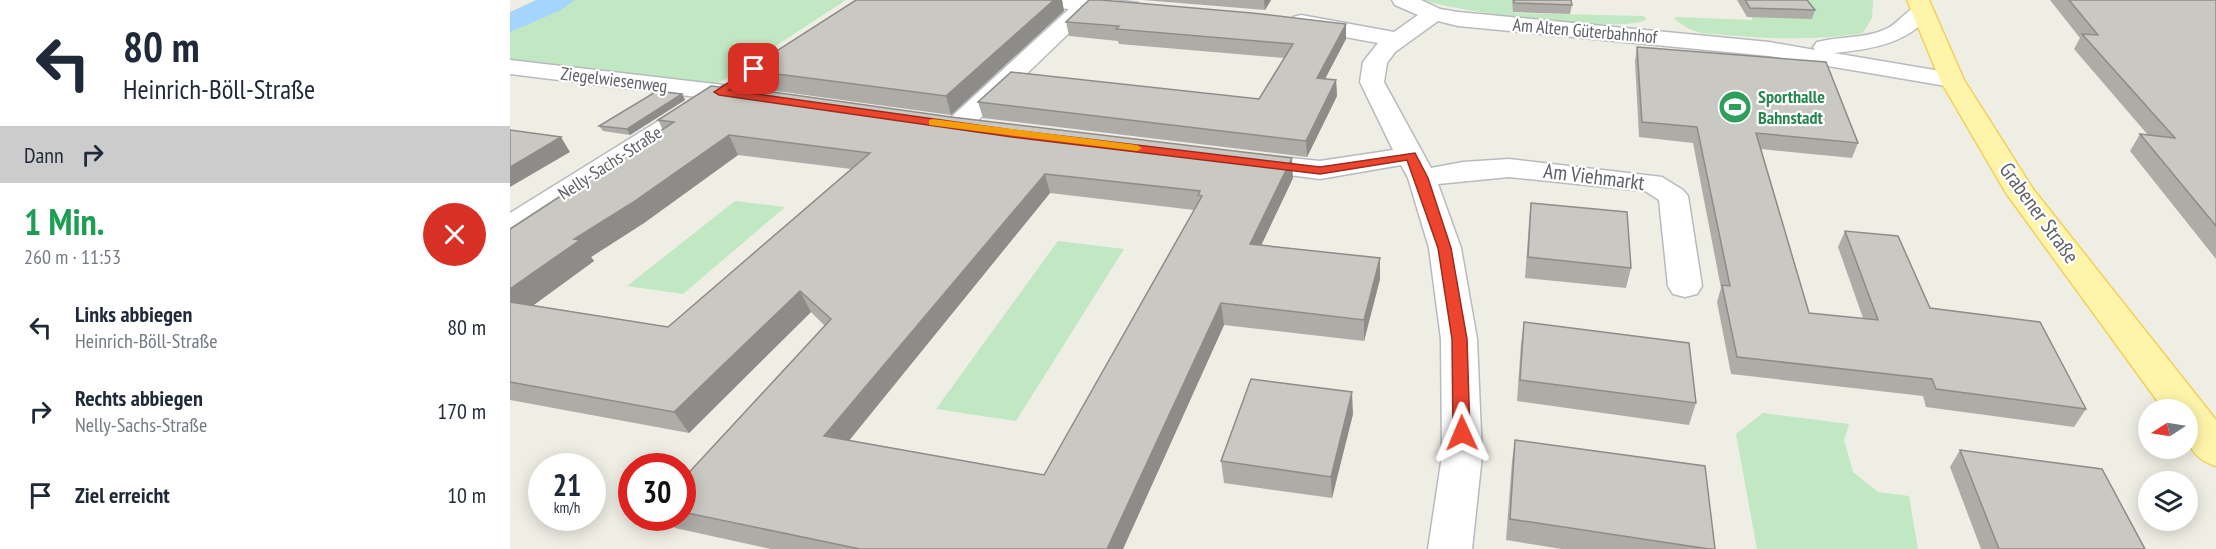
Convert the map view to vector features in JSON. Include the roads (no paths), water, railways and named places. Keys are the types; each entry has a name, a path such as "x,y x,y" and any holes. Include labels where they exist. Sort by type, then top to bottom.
{"main road":[{"name":"Grabener Straße","path":"1920,5 1952,80 2021,193 2179,399"},
{"name":"Grabener Straße","path":"2198,425 2216,450"}],"street":[{"path":"1039,0 1146,9"},
{"name":"Am Alten Güterbahnhof","path":"1403,0 1434,14 1476,21 1600,31 1769,50 1952,80"},
{"path":"990,130 946,124 1087,4"},
{"name":"Am Alten Güterbahnhof","path":"1769,50 1832,47 1868,42 1896,33 1920,5"},
{"path":"1434,14 1396,39 1376,62 1372,82 1416,167 1444,248 1459,339 1462,456 1450,549"},
{"path":"1276,20 1311,23 1396,39"},
{"name":"Am Alten Güterbahnhof","path":"1832,47 1894,51 1932,62 1952,80"},
{"name":"Ziegelwiesenweg","path":"510,67 776,100"},
{"name":"Nelly-Sachs-Straße","path":"510,227 747,74"},
{"path":"1230,159 1320,170 1416,167"},
{"name":"Am Viehmarkt","path":"1416,167 1463,171 1509,168 1652,183 1673,196 1684,286"}],"water":[{"path":"536,0 575,0 561,10 510,32 510,12"}],"place":[{"name":"Sporthalle Bahnstadt","path":"1735,107"}]}
